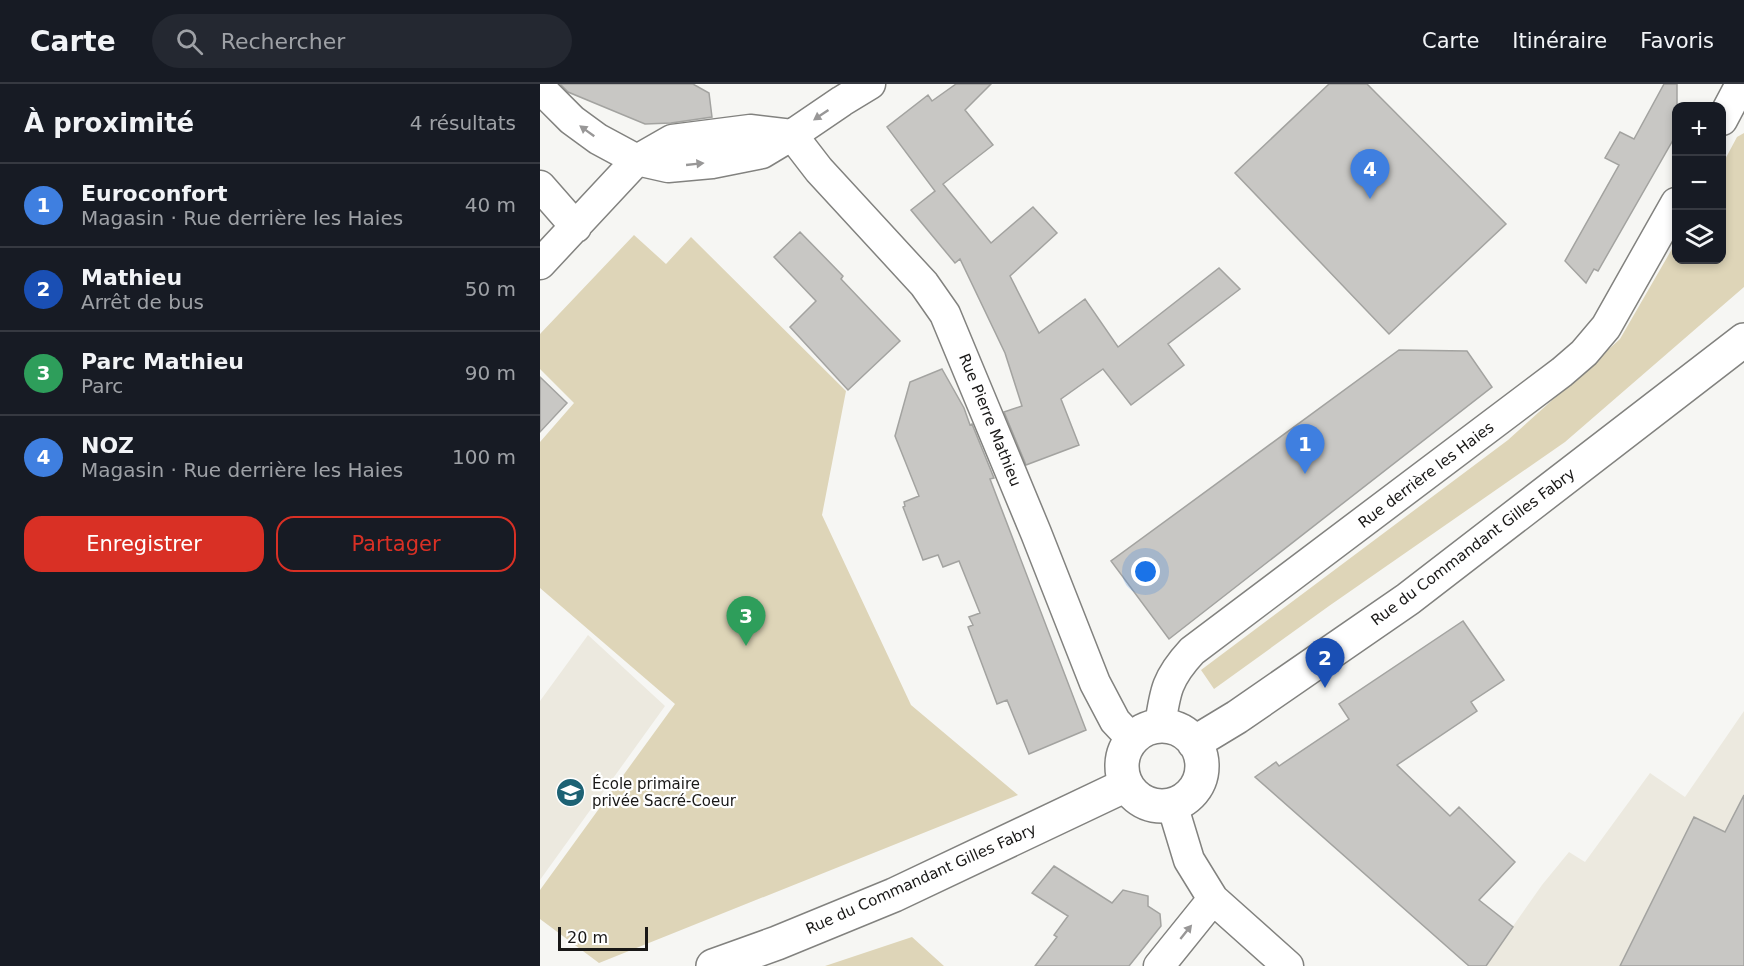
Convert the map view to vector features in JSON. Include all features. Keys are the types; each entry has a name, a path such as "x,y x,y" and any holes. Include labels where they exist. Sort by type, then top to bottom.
{"street":[{"path":"540,264 637,160 672,140 750,130 792,135 870,84"},
{"path":"1726,113 1742,84"},
{"path":"540,88 559,109 586,131 637,160"},
{"name":"Rue Pierre Mathieu","path":"792,135 819,170 924,284 945,314 1032,523 1095,683 1115,721 1146,733"},
{"path":"540,186 576,227"},
{"name":"Rue derrière les Haies","path":"1146,733 1167,685 1175,671 1192,651 1562,372 1584,353 1616,312 1673,210"},
{"name":"Rue du Commandant Gilles Fabry","path":"1194,743 1273,693 1408,598 1744,340"},
{"path":"1170,727 1184,732 1194,743 1201,758 1202,769 1200,779 1187,797 1161,806 1146,803 1136,797 1126,785 1122,774 1122,758 1146,733 1170,727"},
{"name":"Rue du Commandant Gilles Fabry","path":"713,966 777,943 894,895 1126,785"},
{"path":"1172,804 1189,860 1213,899 1288,966"},
{"path":"1158,966 1213,899"}],"shaded area":[{"path":"1744,133 1744,287 1565,442 1214,689 1201,670 1508,440 1620,339 1672,249 1672,264 1726,264 1726,158 1737,137"},
{"path":"634,235 666,264 691,237 846,391 822,515 911,705 1018,795 599,963 540,919 540,890 675,704 540,588 540,442 574,403 540,369 540,334"},
{"name":"École primaire privée Sacré-Coeur","path":"588,635 665,706 540,880 540,701"},
{"path":"1744,711 1744,966 1485,966 1542,885 1569,852 1585,862 1650,773 1685,797"},
{"path":"912,937 944,966 825,966"}],"building":[{"path":"560,84 693,84 709,93 712,117 645,124 568,92"},
{"path":"956,84 991,84 965,110 993,145 943,184 991,243 1033,207 1057,233 1010,276 1039,333 1085,299 1118,347 1219,268 1240,289 1168,344 1184,365 1131,405 1103,369 1061,399 1079,445 1026,465 1004,412 1022,406 1005,353 960,259 955,263 911,210 935,191 887,127 928,95 932,101"},
{"path":"1329,84 1367,84 1506,224 1389,334 1235,173"},
{"path":"1664,84 1677,84 1677,102 1672,102 1672,142 1598,271 1594,269 1586,283 1565,261 1619,165 1605,158 1620,132 1634,139"},
{"path":"800,232 843,276 841,279 900,341 848,390 790,327 816,301 774,257"},
{"path":"1399,350 1467,351 1492,387 1169,639 1111,561"},
{"path":"942,369 964,408 970,425 972,424 994,478 990,479 1086,730 1029,754 1007,700 997,704 968,627 973,625 969,617 980,613 959,561 943,567 938,555 923,560 903,507 904,502 919,496 895,436 910,382"},
{"path":"540,377 567,403 540,432"},
{"path":"1463,621 1504,680 1471,702 1477,711 1397,765 1450,816 1459,807 1515,862 1479,900 1513,927 1486,966 1469,966 1255,777 1276,762 1279,766 1349,719 1339,704"},
{"path":"1744,795 1744,966 1620,966 1694,817 1725,832"},
{"path":"1054,866 1112,903 1123,890 1148,896 1148,906 1160,914 1161,926 1129,966 1035,966 1057,937 1054,935 1068,916 1032,893"}],"place":[{"name":"NOZ","path":"1370,199"},
{"name":"Euroconfort","path":"1305,474"},
{"name":"Parc Mathieu","path":"746,646"},
{"name":"Mathieu","path":"1325,688"},
{"name":"École primaire privée Sacré-Coeur","path":"571,793"}]}
